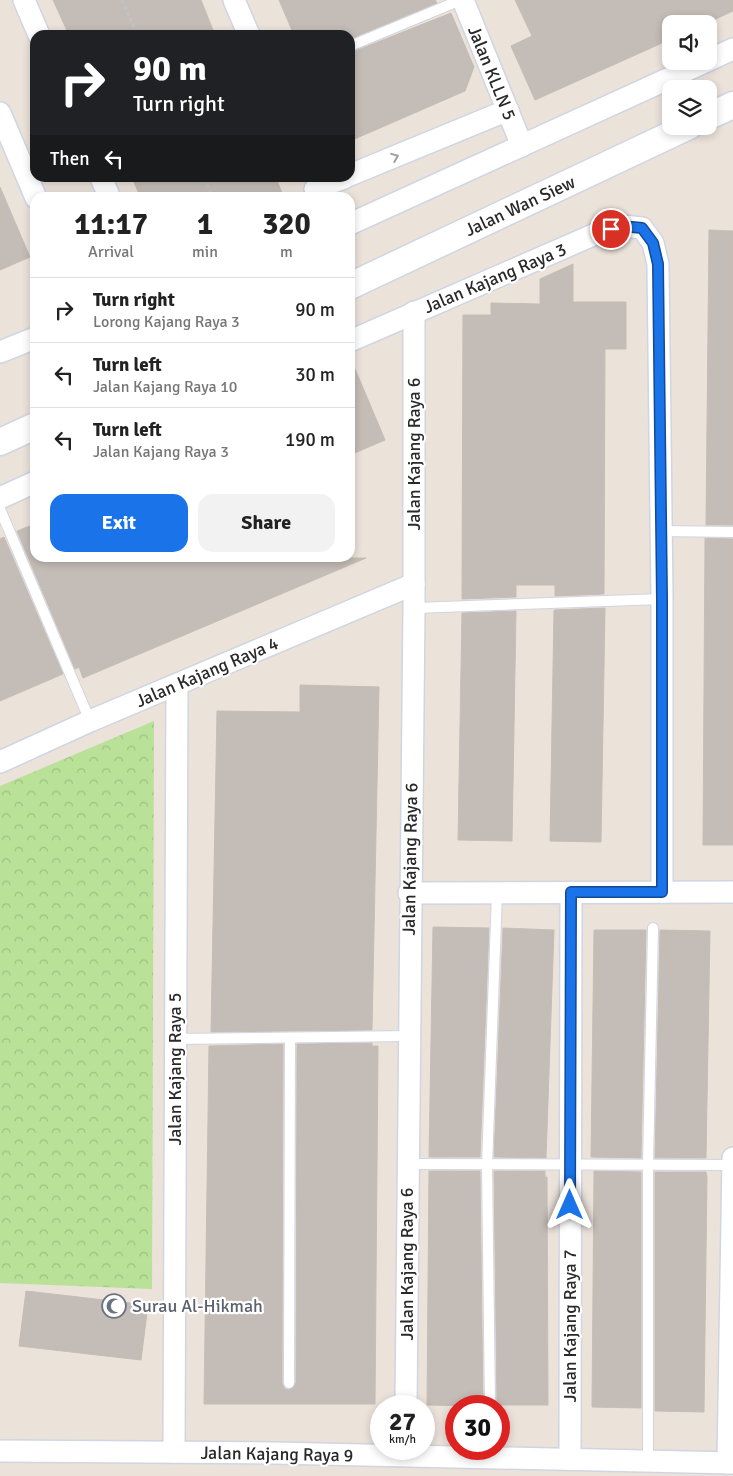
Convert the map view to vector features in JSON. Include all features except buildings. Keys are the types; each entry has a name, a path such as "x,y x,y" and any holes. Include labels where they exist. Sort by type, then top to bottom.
{"street":[{"path":"24,0 37,30"},
{"path":"234,0 247,30"},
{"name":"Jalan KLLN 5","path":"462,0 522,146"},
{"path":"717,57 733,49"},
{"path":"355,222 688,70"},
{"path":"717,112 733,105"},
{"path":"355,173 508,110"},
{"path":"0,113 33,192"},
{"name":"Jalan Wan Siew","path":"355,279 669,135"},
{"path":"315,188 332,182"},
{"name":"Jalan Kajang Raya 3","path":"355,339 600,232 622,226 642,228 653,243 658,264 660,531"},
{"name":"Jalan Kajang Raya 6","path":"406,1395 409,893 414,608 414,312"},
{"path":"0,352 30,340"},
{"path":"0,442 30,428"},
{"path":"0,498 30,484"},
{"path":"660,531 662,599 662,892"},
{"name":"Jalan Kajang Raya 4","path":"0,762 90,721 414,584"},
{"name":"Jalan Kajang Raya 5","path":"174,1452 177,685"},
{"name":"Jalan Kajang Raya 7","path":"570,1459 571,892"},
{"path":"409,893 733,892"},
{"path":"731,1463 733,1158"},
{"name":"Jalan Kajang Raya 9","path":"0,1451 370,1452"},
{"name":"Jalan Kajang Raya 9","path":"435,1453 570,1459 652,1466 731,1463"}],"lane":[{"path":"355,44 462,0"},
{"path":"0,509 90,721"},
{"path":"660,531 733,532"},
{"path":"414,608 662,599"},
{"path":"490,1395 487,1165 497,893"},
{"path":"652,1466 648,1165 653,928"},
{"path":"175,1039 408,1036"},
{"path":"289,1384 290,1038"},
{"path":"408,1164 570,1166 733,1165"}],"path":[{"path":"122,0 136,30"}],"green space":[{"path":"154,721 152,1289 0,1283 0,786"}],"place":[{"name":"Surau Al-Hikmah","path":"114,1306"}],"route":[{"path":"570,1205 571,892 662,892 662,599 658,264 653,243 642,228 622,226 611,229"}]}
